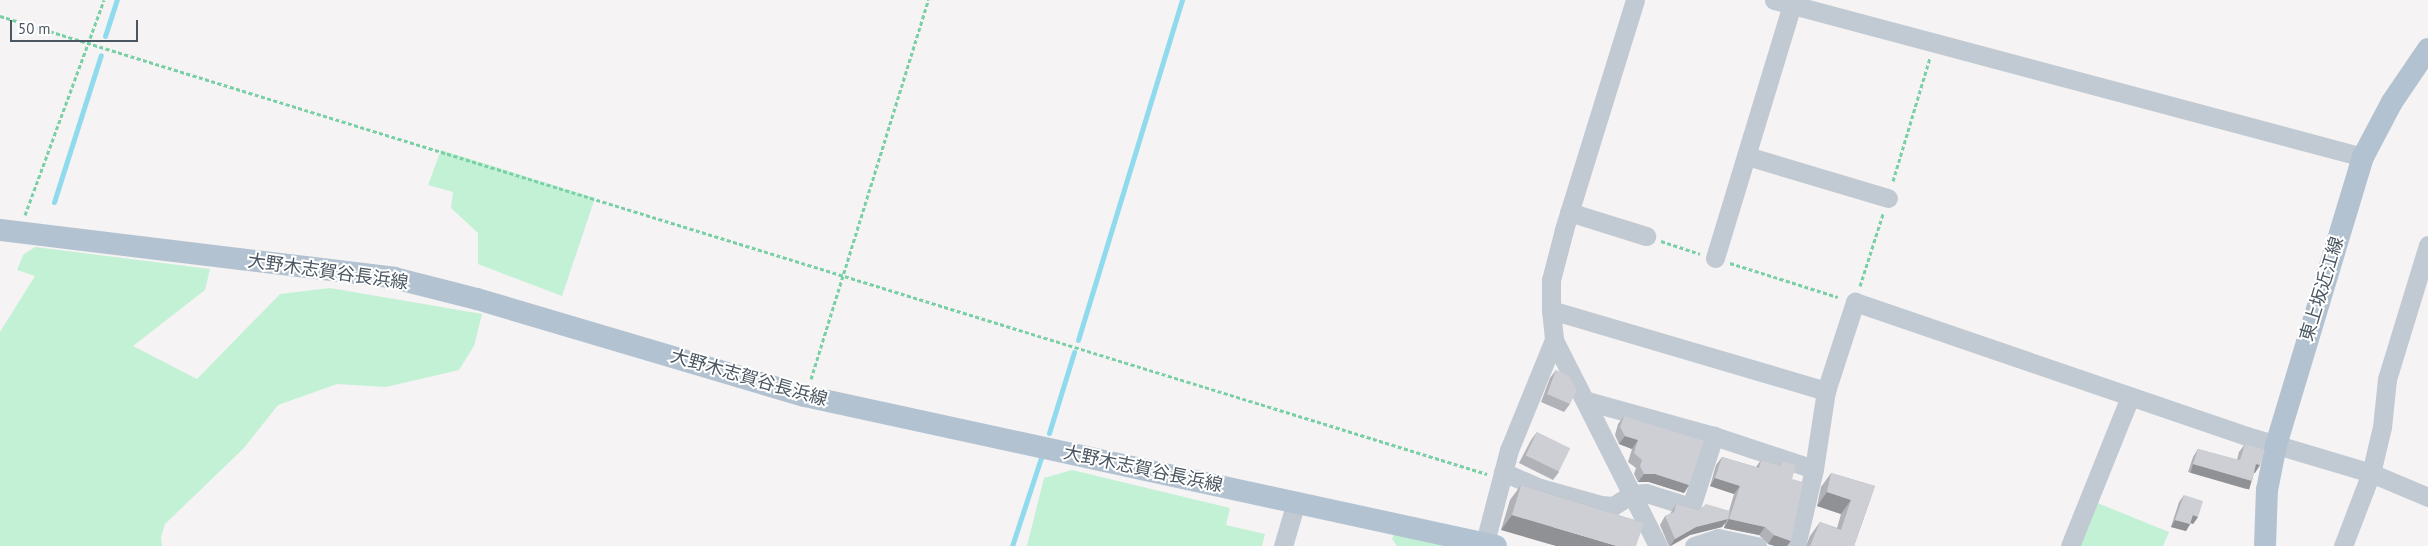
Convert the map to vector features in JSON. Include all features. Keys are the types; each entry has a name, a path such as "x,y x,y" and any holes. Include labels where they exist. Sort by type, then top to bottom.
{"main road":[{"name":"東上坂近江線","path":"2265,546 2267,490 2276,445 2363,158 2392,102 2428,49"},
{"name":"大野木志賀谷長浜線","path":"10,231 394,278 477,298 805,396 1490,544"}],"street":[{"path":"1635,0 1551,280 1552,310 1554,340 1587,401 1658,546"},
{"path":"1774,0 2363,158"},
{"path":"1715,258 1792,5"},
{"path":"1747,156 1888,198"},
{"path":"1570,212 1646,236"},
{"path":"2343,546 2371,473 2382,427 2387,378 2424,272 2428,244"},
{"path":"1796,546 1814,469 1826,392 1855,302 2130,397 2276,445 2371,473 2428,497"},
{"path":"1552,310 1826,392"},
{"path":"1490,544 1502,476 1509,450 1554,340"},
{"path":"2070,546 2130,397"},
{"path":"1587,401 1714,436 1814,469"},
{"path":"1502,476 1601,505 1613,506 1632,494 1646,493 1692,507 1714,436"},
{"path":"1283,546 1296,502"},
{"path":"1694,546 1718,538 1757,546"}],"path":[{"path":"10,231 90,44 104,0"},
{"path":"805,396 928,0"},
{"path":"0,16 843,276 1502,476"},
{"path":"1646,236 1855,302 1934,43"}],"green space":[{"path":"441,150 595,198 562,296 478,264 478,233 451,208 453,192 428,185"},
{"path":"35,247 210,269 205,290 133,346 197,379 280,294 330,288 482,314 474,346 459,370 386,387 337,384 278,405 243,449 165,524 161,537 162,546 0,546 0,332 35,276 17,270 23,255"},
{"path":"1072,470 1230,508 1226,525 1265,534 1262,546 1027,546 1044,478"},
{"path":"2095,502 2169,532 2163,546 2079,546"},
{"path":"1394,534 1455,546 1397,546 1392,539"}],"building":[{"path":"1556,370 1569,376 1577,390 1570,404 1547,394"},
{"path":"1624,416 1704,441 1689,485 1655,474 1644,474 1640,466 1642,460 1634,453 1638,440 1625,436 1620,427"},
{"path":"1537,432 1570,448 1559,472 1526,455"},
{"path":"2245,444 2265,450 2260,465 2256,464 2252,481 2193,464 2198,449 2240,460"},
{"path":"1722,457 1759,468 1761,460 1780,466 1782,461 1796,465 1792,479 1803,482 1791,541 1774,535 1765,527 1729,519 1740,486 1715,478"},
{"path":"1831,473 1875,486 1854,546 1810,546 1820,522 1841,530 1851,500 1827,492"},
{"path":"1521,485 1644,523 1636,546 1617,546 1512,515"},
{"path":"2184,495 2203,501 2198,517 2193,515 2190,524 2175,520"},
{"path":"1676,504 1699,510 1706,504 1730,511 1728,519 1696,527 1675,539 1665,516 1674,512"}],"waterway":[{"path":"105,36 117,0"},
{"path":"1078,340 1182,0"},
{"path":"54,202 101,55"},
{"path":"1049,433 1074,352"},
{"path":"1012,546 1042,455"}]}
